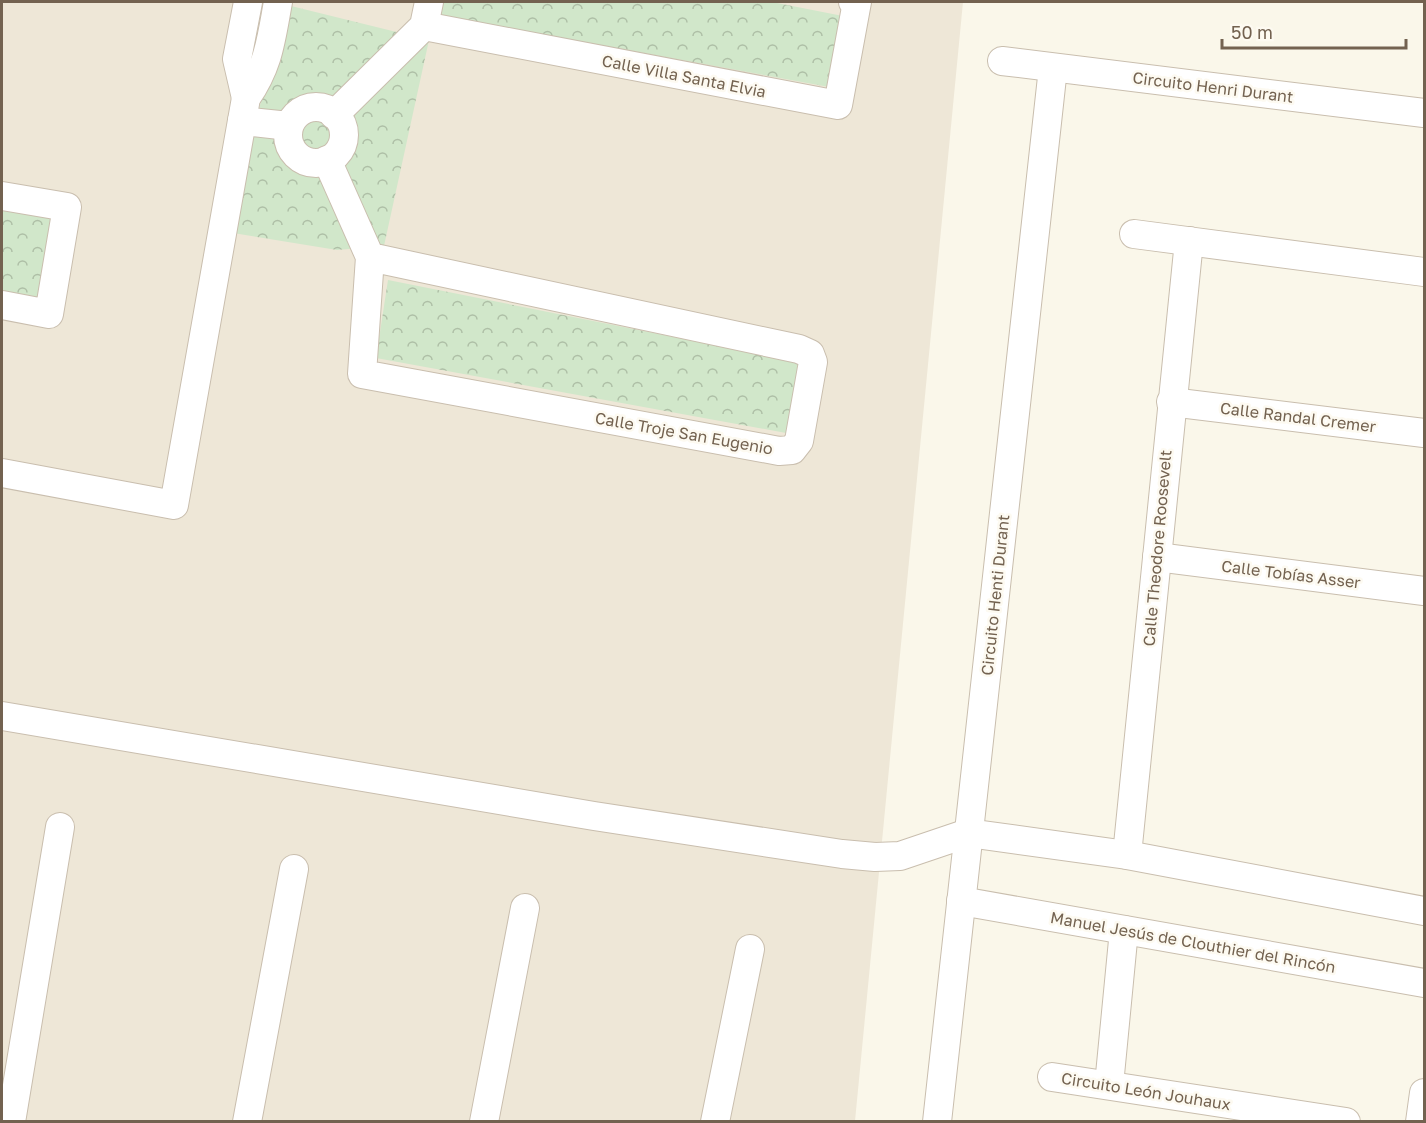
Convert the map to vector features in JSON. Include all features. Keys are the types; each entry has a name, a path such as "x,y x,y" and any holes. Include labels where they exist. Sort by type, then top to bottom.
{"street":[{"path":"2,473 174,505 219,261 244,109 237,59 248,2"},
{"path":"244,109 266,64 278,2"},
{"name":"Calle Villa Santa Elvia","path":"334,115 427,14 838,105 857,2 853,2"},
{"name":"Circuito Henri Durant","path":"1002,61 1425,113"},
{"name":"Circuito Henti Durant","path":"937,1122 1053,68"},
{"path":"312,107 334,115 340,121 344,136 339,150 327,160 311,162 297,156 289,142 290,126 298,114 312,107"},
{"path":"244,109 290,126"},
{"name":"Calle Troje San Eugenio","path":"327,160 370,257 362,374 779,451 792,450 799,441 813,362 810,354 800,349 370,257"},
{"path":"2,195 68,207 49,314 2,305"},
{"path":"1134,234 1425,272"},
{"name":"Calle Theodore Roosevelt","path":"1127,855 1189,241"},
{"name":"Calle Randal Cremer","path":"1171,402 1425,433"},
{"name":"Calle Tobías Asser","path":"1157,557 1425,591"},
{"path":"2,716 571,812 842,854 875,857 900,856 968,833 1127,855 1425,911"},
{"path":"11,1122 60,827"},
{"path":"247,1122 294,869"},
{"name":"Manuel Jesús de Clouthier del Rincón","path":"962,901 1425,983"},
{"path":"484,1122 525,908"},
{"path":"1109,1085 1124,930"},
{"path":"715,1122 750,949"},
{"name":"Circuito León Jouhaux","path":"1052,1077 1346,1122"},
{"path":"1420,1122 1425,1093"}],"shaded area":[{"path":"2,2 963,2 855,1121 2,1122"}],"green space":[{"path":"432,2 772,2 853,18 840,89 430,14"},
{"path":"287,5 429,40 384,246 337,250 233,233 252,135"},
{"path":"2,204 54,212 39,300 2,293"},
{"path":"388,280 799,362 786,433 376,358"}]}
